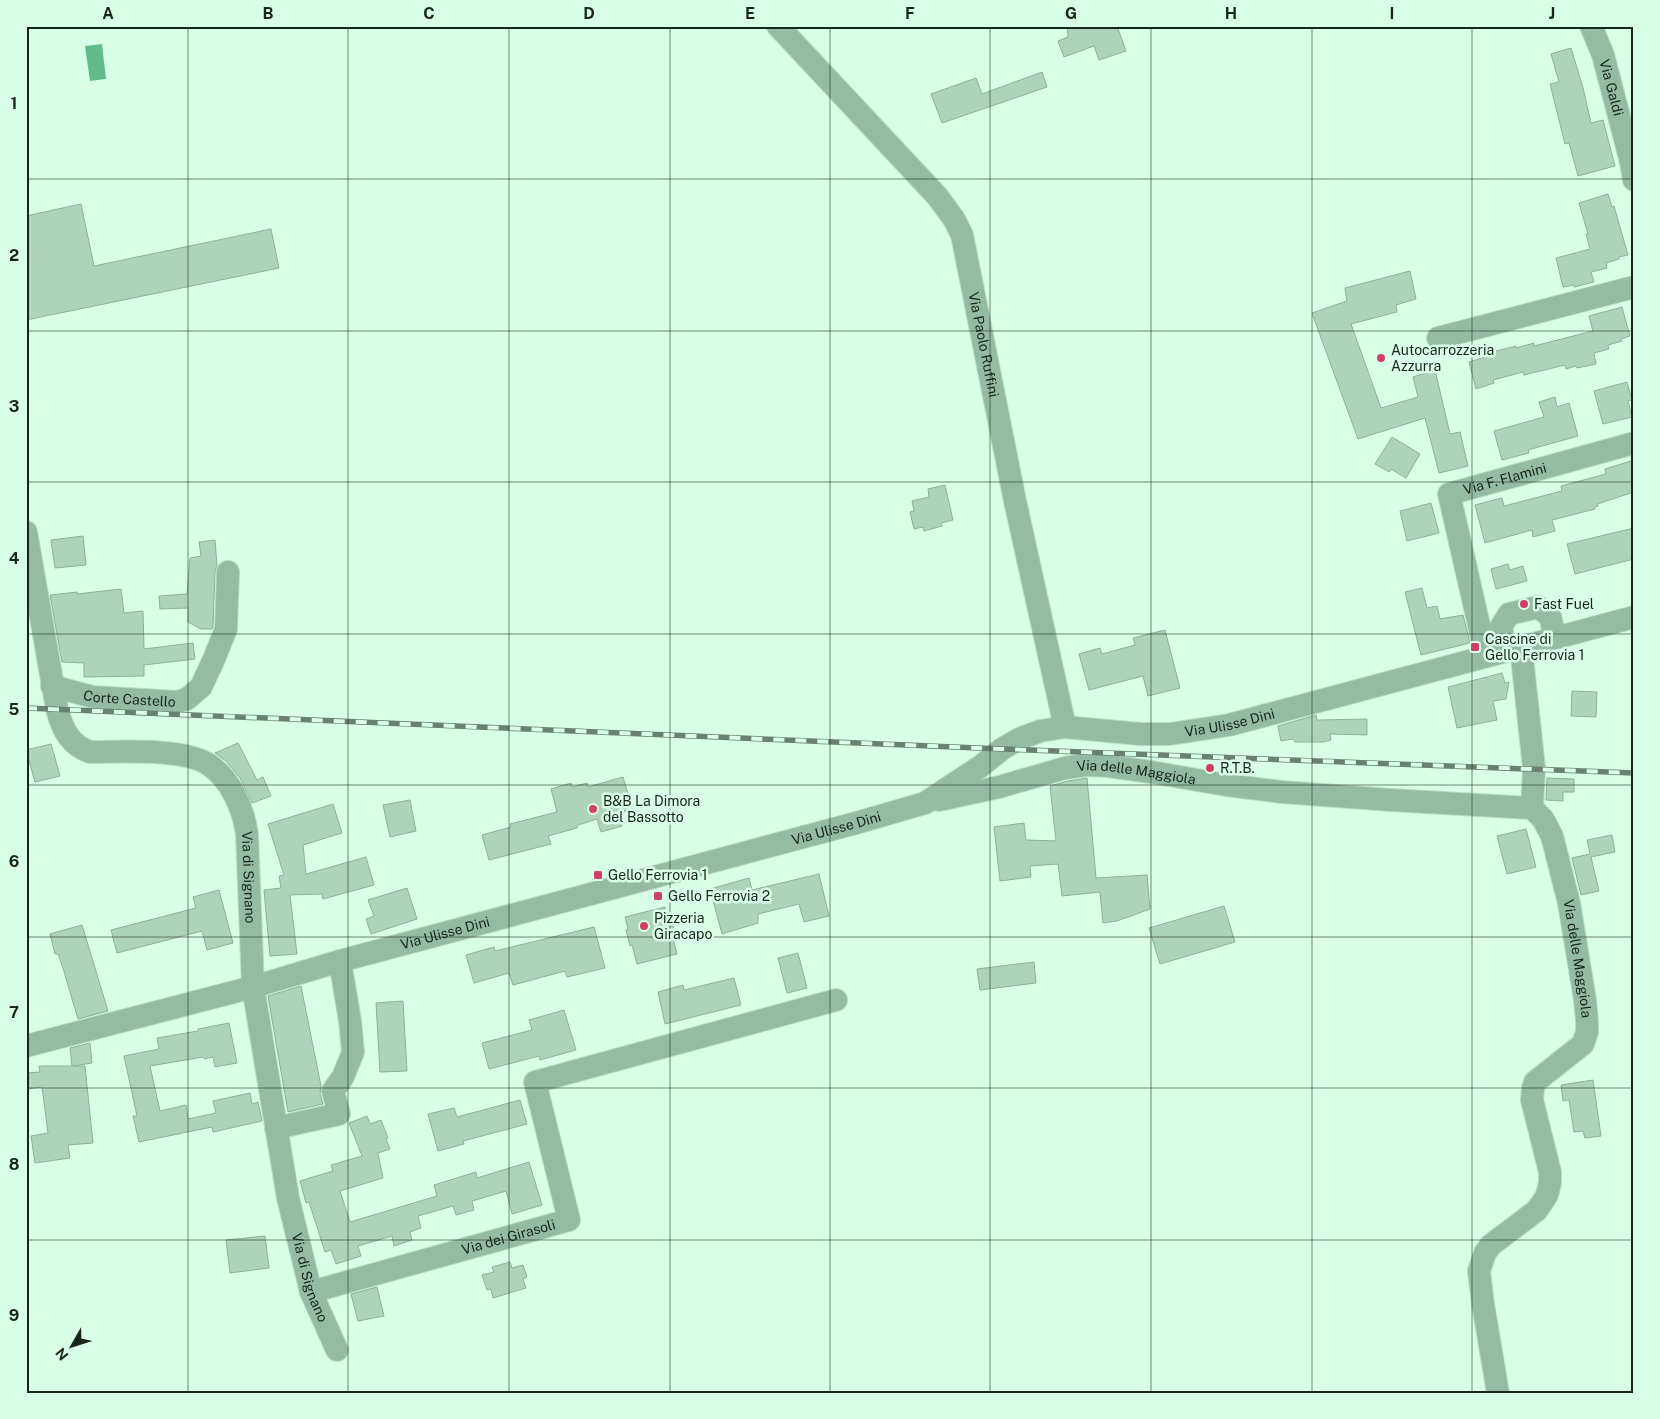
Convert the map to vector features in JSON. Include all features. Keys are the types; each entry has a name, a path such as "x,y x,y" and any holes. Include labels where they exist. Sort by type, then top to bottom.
{"street":[{"name":"Via Paolo Ruffini","path":"778,26 937,196 954,219 962,235 1015,501 1065,727"},
{"name":"Via Galdi","path":"1591,26 1603,55 1634,180"},
{"path":"1438,338 1634,287"},
{"name":"Via F. Flamini","path":"1505,652 1449,494 1634,444"},
{"name":"Via di Signano","path":"26,532 52,686 60,720 65,732 73,743 81,749 90,752 170,753 201,761 221,775 230,787 244,818 247,834 253,987 288,1198 311,1292 338,1350"},
{"name":"Corte Castello","path":"52,686 94,697 177,702 187,699 201,687 226,629 228,572"},
{"path":"1532,808 1534,768 1505,652 1501,627 1509,614 1538,608 1550,616 1555,638"},
{"name":"Via Ulisse Dini","path":"26,1046 253,987 340,961 925,803 1019,739 1040,731 1065,727 1140,734 1170,734 1230,725 1634,617"},
{"name":"Via delle Maggiola","path":"925,803 1000,787 1064,768 1086,765 1151,772 1226,785 1282,792 1532,808 1543,819 1552,836 1568,903 1585,1000 1587,1032 1579,1049 1535,1082 1533,1088 1532,1100 1550,1172 1547,1195 1536,1210 1491,1245 1484,1253 1479,1271 1498,1393"},
{"path":"276,1128 339,1114 333,1091 343,1077 353,1052 340,961"},
{"name":"Via dei Girasoli","path":"311,1292 569,1220 534,1082 836,1000"}],"shaded area":[{"path":"102,44 106,79 90,81 85,46"}],"building":[{"path":"1067,26 1117,26 1126,51 1099,60 1094,46 1064,57 1058,41 1068,37"},
{"path":"1571,48 1591,123 1603,120 1615,166 1578,176 1569,143 1565,144 1550,84 1559,82 1551,54"},
{"path":"1042,72 1047,87 942,123 931,94 976,78 982,94"},
{"path":"1608,194 1612,207 1614,206 1628,255 1606,263 1607,268 1591,272 1594,282 1574,287 1574,285 1563,287 1556,258 1590,249 1586,234 1588,234 1579,203"},
{"path":"81,204 94,266 271,229 279,268 26,320 26,216"},
{"path":"1410,271 1416,299 1396,305 1397,312 1351,324 1381,408 1418,397 1413,377 1435,370 1450,434 1460,432 1468,466 1439,473 1425,418 1358,439 1312,313 1347,301 1345,288"},
{"path":"1622,307 1630,336 1621,339 1622,341 1608,345 1609,349 1594,353 1596,364 1566,369 1565,365 1524,375 1523,372 1493,380 1494,383 1476,389 1469,362 1485,357 1484,354 1516,346 1516,348 1534,343 1534,346 1593,331 1589,316"},
{"path":"1627,382 1632,400 1628,401 1632,417 1603,424 1594,391"},
{"path":"1555,397 1557,407 1569,403 1578,436 1528,450 1529,453 1502,460 1494,431 1544,417 1539,402"},
{"path":"1392,437 1420,454 1406,478 1391,469 1389,472 1375,464"},
{"path":"1634,460 1634,492 1597,504 1598,506 1595,509 1552,520 1555,531 1533,537 1532,530 1485,543 1475,505 1502,498 1504,506 1562,491 1561,486 1606,474 1605,469"},
{"path":"945,485 953,520 941,523 942,526 924,531 923,527 914,529 910,512 914,511 912,501 929,497 928,489"},
{"path":"1431,503 1439,533 1407,541 1400,511"},
{"path":"1634,528 1634,559 1575,574 1567,544"},
{"path":"83,536 86,565 55,568 51,540"},
{"path":"215,540 217,565 215,572 213,626 212,629 201,629 188,622 188,608 160,609 159,596 187,594 190,558 201,556 199,542"},
{"path":"1508,564 1510,570 1523,566 1527,581 1496,589 1491,569"},
{"path":"1422,588 1427,608 1437,606 1440,619 1463,615 1470,643 1421,655 1405,592"},
{"path":"121,589 124,613 143,611 144,649 193,643 195,659 144,665 144,676 84,677 84,663 62,662 50,595"},
{"path":"1165,630 1180,688 1148,696 1143,676 1089,690 1079,654 1100,648 1102,654 1135,645 1133,638"},
{"path":"1502,673 1505,683 1509,682 1506,699 1493,701 1497,720 1457,728 1448,687"},
{"path":"1572,691 1597,692 1596,717 1571,716"},
{"path":"1316,715 1317,720 1367,719 1367,735 1330,734 1331,740 1323,742 1295,742 1293,739 1281,741 1278,726"},
{"path":"238,743 257,780 263,777 271,796 252,803 240,778 226,761 215,753"},
{"path":"51,744 60,776 35,782 26,750"},
{"path":"623,777 629,797 625,798 629,810 619,813 622,826 601,832 597,819 578,825 577,828 548,836 551,844 489,860 482,835 511,827 510,824 557,812 551,789 571,783 572,787 587,783 588,787"},
{"path":"1087,778 1096,878 1147,875 1150,909 1117,921 1103,923 1100,892 1062,896 1058,864 1030,866 1031,877 1000,881 994,827 1024,823 1026,840 1056,841 1050,786"},
{"path":"1547,778 1574,779 1574,792 1563,792 1563,801 1546,800"},
{"path":"410,800 416,831 390,837 383,805"},
{"path":"333,804 342,833 303,845 306,874 366,857 374,885 323,899 322,894 290,895 297,954 270,956 264,890 281,888 279,876 284,875 268,824"},
{"path":"1526,829 1536,867 1507,874 1497,836"},
{"path":"1612,835 1615,852 1591,857 1599,891 1581,895 1572,858 1590,854 1587,840"},
{"path":"819,874 829,916 804,922 799,904 758,914 758,923 722,934 710,889 749,878 752,890"},
{"path":"407,888 417,919 371,934 366,919 374,916 368,900"},
{"path":"219,890 233,943 207,950 202,931 117,953 111,930 196,908 193,897"},
{"path":"1224,906 1235,942 1160,964 1149,928"},
{"path":"665,907 668,920 671,919 675,934 672,934 677,954 637,964 632,945 630,946 625,917"},
{"path":"82,925 108,1011 78,1019 63,968 58,954 55,954 50,934"},
{"path":"594,927 605,968 567,977 565,971 513,985 509,973 474,983 466,955 494,947 495,951"},
{"path":"798,953 807,988 787,993 778,958"},
{"path":"1034,962 1036,983 980,990 977,969"},
{"path":"734,978 741,1005 665,1024 658,992 683,985 684,990"},
{"path":"301,986 323,1104 288,1112 268,996"},
{"path":"403,1001 407,1071 380,1072 376,1003"},
{"path":"564,1010 576,1050 540,1060 539,1056 489,1069 482,1043 532,1030 529,1020"},
{"path":"229,1023 237,1063 215,1067 213,1057 204,1059 203,1057 150,1066 160,1111 186,1105 188,1119 216,1113 213,1101 250,1093 252,1104 258,1102 262,1121 213,1132 212,1127 139,1142 133,1116 137,1116 124,1056 159,1049 157,1038 198,1031 198,1029"},
{"path":"90,1043 92,1063 73,1066 85,1066 93,1143 68,1145 70,1158 35,1163 31,1136 48,1133 42,1087 26,1089 26,1073 40,1072 39,1066 72,1066 70,1048"},
{"path":"1593,1080 1601,1136 1585,1138 1583,1131 1574,1132 1569,1100 1563,1101 1561,1085"},
{"path":"520,1100 527,1124 463,1141 464,1144 438,1151 428,1114 454,1108 457,1117"},
{"path":"367,1116 370,1124 381,1120 390,1149 378,1153 383,1178 340,1191 350,1222 437,1196 434,1185 476,1172 477,1178 529,1162 542,1205 512,1214 506,1191 472,1201 474,1210 456,1215 453,1206 418,1216 421,1228 410,1232 412,1240 394,1246 392,1236 358,1246 361,1256 336,1264 331,1250 325,1252 309,1202 306,1203 300,1181 333,1171 331,1165 362,1156 349,1123"},
{"path":"265,1236 269,1268 230,1273 226,1240"},
{"path":"510,1262 512,1268 523,1265 527,1277 523,1279 526,1288 493,1298 491,1289 487,1290 482,1275 494,1272 492,1267"},
{"path":"377,1287 384,1316 358,1321 351,1294"}],"railway":[{"path":"26,708 1002,749 1634,773"}],"place":[{"name":"Autocarrozzeria Azzurra","path":"1381,358"},
{"name":"Fast Fuel","path":"1524,604"},
{"name":"Cascine di Gello Ferrovia 1","path":"1475,647"},
{"name":"R.T.B.","path":"1210,768"},
{"name":"B&B La Dimora del Bassotto","path":"593,809"},
{"name":"Gello Ferrovia 1","path":"598,875"},
{"name":"Gello Ferrovia 2","path":"658,896"},
{"name":"Pizzeria Giracapo","path":"644,926"}]}
